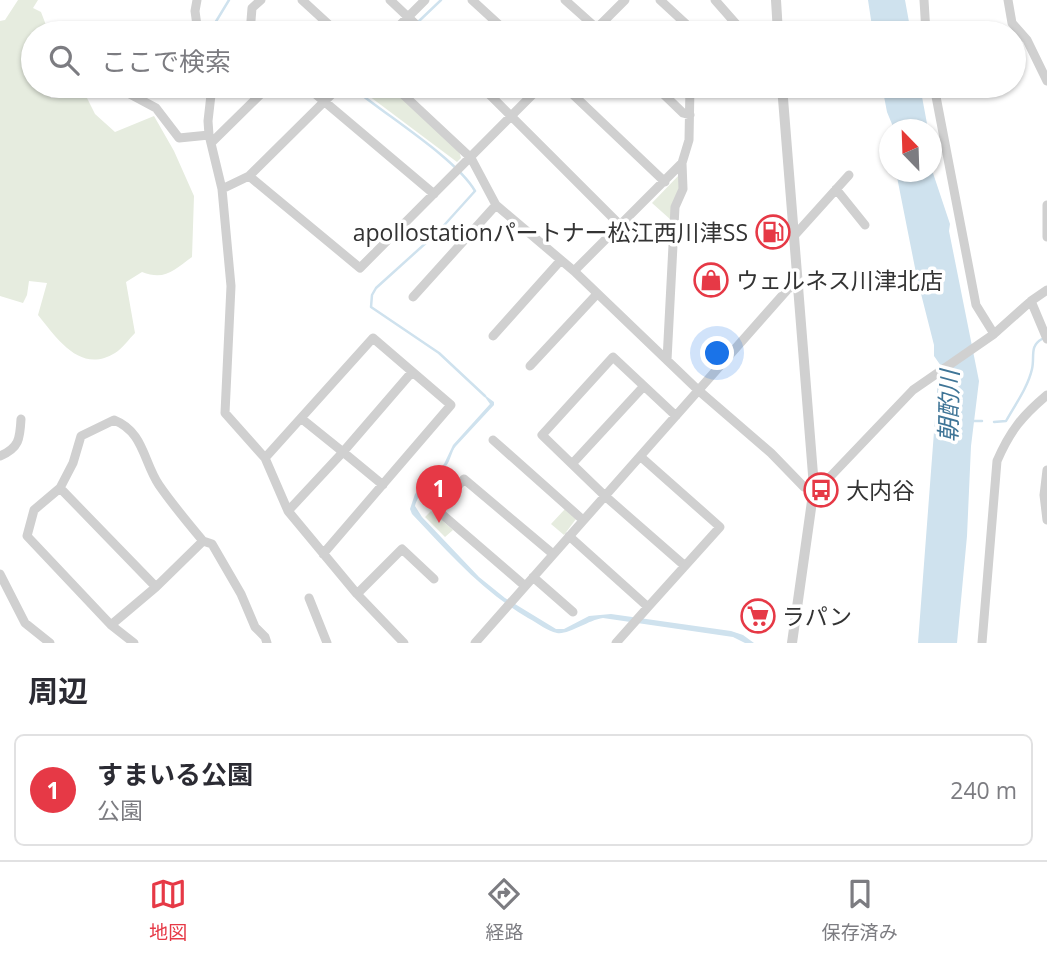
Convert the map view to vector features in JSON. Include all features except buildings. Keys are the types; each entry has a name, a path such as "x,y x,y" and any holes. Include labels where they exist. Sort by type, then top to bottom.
{"street":[{"path":"196,21 197,0"},
{"path":"251,21 252,8 261,0"},
{"path":"302,0 325,21"},
{"path":"390,0 413,21"},
{"path":"417,21 425,0"},
{"path":"565,0 586,21"},
{"path":"607,21 625,0"},
{"path":"660,0 683,21"},
{"path":"715,0 733,21"},
{"path":"776,0 777,21"},
{"path":"925,0 926,21"},
{"path":"1008,0 1012,21"},
{"path":"478,2 496,21"},
{"path":"1026,39 1047,80"},
{"path":"137,98 156,108 179,138 210,139 256,98"},
{"path":"211,98 208,121 222,189 231,286 225,413 265,458 288,511 357,594 404,643"},
{"path":"320,98 435,194"},
{"path":"222,189 249,176 328,98"},
{"path":"407,98 471,158 496,205 574,271 698,390 771,453 804,487 814,487 828,479 921,384 989,337 1047,290"},
{"path":"494,98 621,226"},
{"path":"249,176 360,268 529,98"},
{"path":"577,98 665,182"},
{"path":"667,98 683,113 690,115"},
{"path":"667,360 675,207 683,189 682,163 689,140 690,98"},
{"path":"783,98 814,487 792,643"},
{"path":"936,98 976,305 989,337"},
{"path":"574,271 682,163"},
{"path":"793,236 849,175"},
{"path":"836,189 865,225"},
{"path":"413,297 496,205"},
{"path":"1047,205 1047,237"},
{"path":"493,336 561,260"},
{"path":"475,643 788,289 797,285"},
{"path":"530,366 597,293"},
{"path":"1031,301 1047,339"},
{"path":"265,458 373,338 451,405 323,554"},
{"path":"676,416 612,357 542,435 605,496 685,566"},
{"path":"288,511 412,372"},
{"path":"572,464 644,386"},
{"path":"982,643 997,461 1009,434 1025,413 1047,395"},
{"path":"0,456 12,452 16,446 21,419"},
{"path":"302,419 383,485"},
{"path":"134,643 111,625 27,536 34,510 60,488 73,463 81,436 114,420 125,424 139,439 157,483 203,541 212,544 267,643"},
{"path":"493,440 583,520"},
{"path":"616,643 720,527 641,457"},
{"path":"1047,470 1044,495 1047,520"},
{"path":"524,586 437,510 464,479 553,554"},
{"path":"60,488 156,587"},
{"path":"569,536 648,607"},
{"path":"111,625 156,587 203,541"},
{"path":"357,594 402,549 434,579"},
{"path":"0,575 26,623 50,643"},
{"path":"533,577 573,612"},
{"path":"309,598 327,643"}],"shaded area":[{"path":"18,0 38,0 33,8 41,12 44,21 21,21 21,98 87,98 95,114 115,132 154,116 174,151 194,196 192,257 169,273 157,275 142,272 126,282 135,333 118,351 103,358 81,357 71,351 38,315 47,283 29,281 23,303 0,296 0,21 5,20"},
{"path":"372,98 402,98 459,151 461,158 457,162"},
{"path":"680,174 682,187 671,220 652,203"},
{"path":"565,509 576,519 564,535 551,524"},
{"path":"431,511 453,530 445,537 425,517"}],"water":[{"path":"868,0 905,0 909,21 871,21"},
{"path":"884,98 922,98 926,119 890,119"},
{"name":"朝酌川","path":"898,182 936,182 950,224 949,231 979,381 971,446 967,536 957,643 918,643 938,379 946,373 934,356 934,345 917,278"},
{"path":"482,393 494,402 494,405 456,446 448,464 424,490 415,506 422,517 479,577 505,598 556,629 564,629 589,616 611,614 731,631 754,643 745,643 733,637 603,618 567,632 557,633 512,608 466,570 410,509 415,494 444,464 453,445 490,404"}],"waterway":[{"path":"216,21 229,0"},
{"path":"419,21 441,0"},
{"path":"366,98 439,153 475,191 438,232 376,288 371,307 439,353 485,396"},
{"path":"994,422 1006,421 1017,402 1030,376 1035,345 1042,339"},
{"name":"朝酌川","path":"972,421 982,421"}],"place":[{"name":"apollostationパートナー松江西川津SS","path":"773,232"},
{"name":"ウェルネス川津北店","path":"711,280"},
{"name":"大内谷","path":"821,490"},
{"name":"すまいる公園","path":"439,523"},
{"name":"ラパン","path":"758,616"}]}
